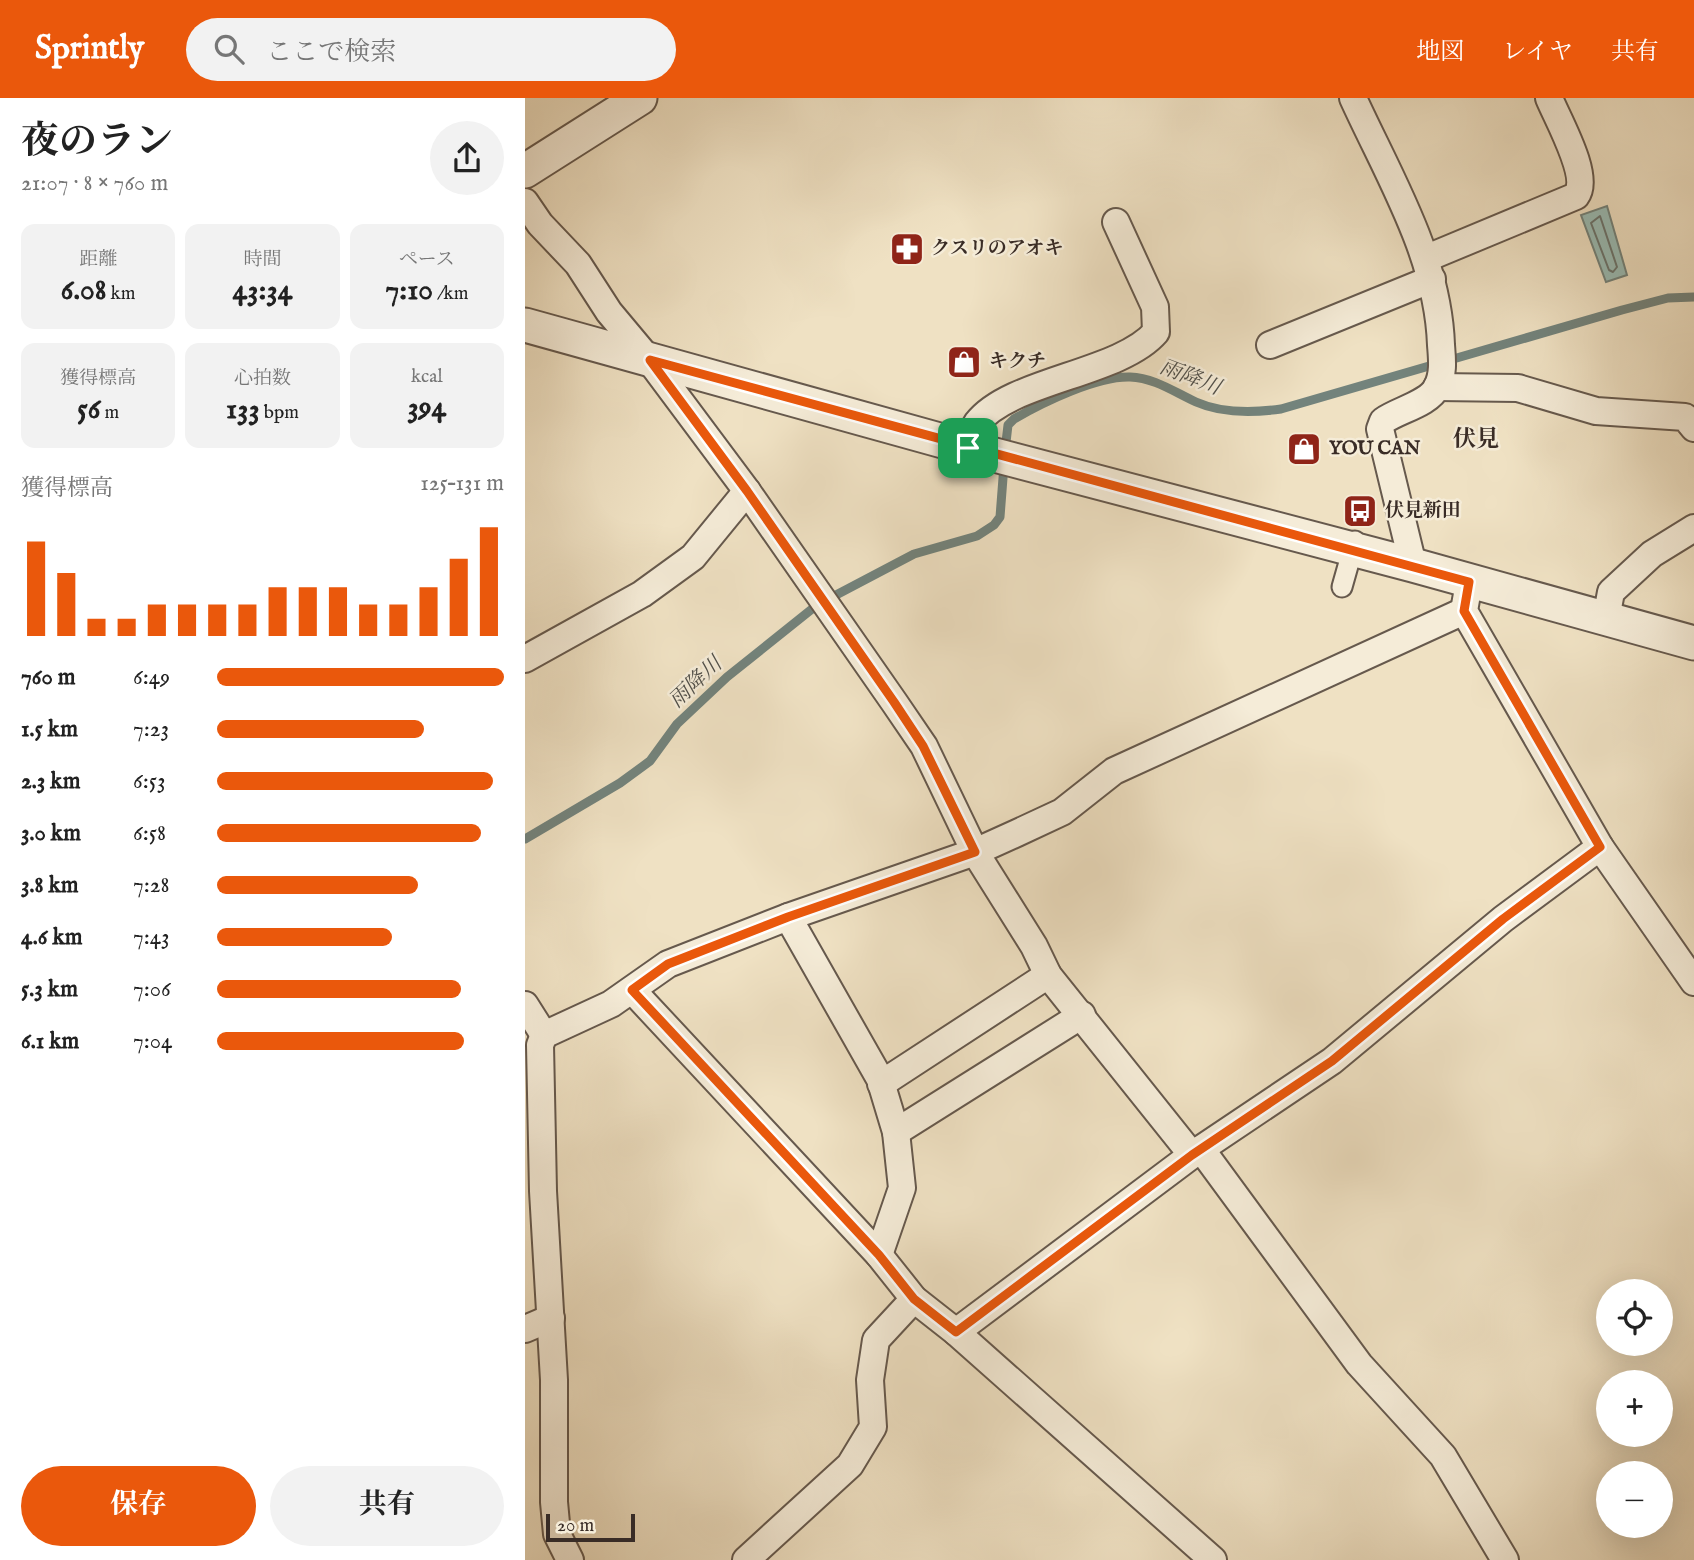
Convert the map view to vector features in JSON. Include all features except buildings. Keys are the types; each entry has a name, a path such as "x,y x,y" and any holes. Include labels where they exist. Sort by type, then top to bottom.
{"street":[{"path":"525,171 640,98"},
{"path":"1353,98 1430,269 1440,321 1442,369 1437,387 1431,395 1383,421 1380,429 1413,565"},
{"path":"1270,345 1576,196 1581,190 1581,174 1549,98"},
{"path":"525,202 540,224 578,264 609,312 650,360 747,491 923,746 975,852 1034,946 1048,975 1196,1152 1359,1364 1443,1456 1505,1560"},
{"path":"968,448 975,426 1001,404 1126,351 1156,332 1155,307 1116,222"},
{"path":"525,325 968,448 1413,565 1467,597 1606,619 1694,643"},
{"path":"1437,387 1518,388 1596,411 1685,417 1694,428"},
{"path":"525,659 642,594 694,557 747,491"},
{"path":"1606,619 1611,592 1653,554 1694,528"},
{"path":"1342,587 1357,534"},
{"path":"537,1051 668,964 788,917 975,852 1062,812 1114,771 1467,597"},
{"path":"1467,597 1600,847 1694,982"},
{"path":"956,1332 1196,1152 1332,1061 1503,919 1600,847"},
{"path":"788,917 881,1084 896,1132 902,1188 879,1255"},
{"path":"881,1084 1048,975"},
{"path":"632,990 879,1255 914,1299 956,1332 1213,1560"},
{"path":"525,1005 537,1051 534,1188 551,1318 554,1502 557,1534 568,1559"},
{"path":"896,1132 1082,1015"},
{"path":"752,1558 850,1465 873,1427 870,1380 876,1340 914,1299"},
{"path":"525,1329 551,1318"}],"water":[{"path":"1607,206 1627,275 1606,282 1581,215"}],"waterway":[{"name":"雨降川","path":"1005,451 1008,425 1014,419 1055,398 1102,381 1130,377 1148,380 1206,406 1227,411 1281,409 1622,310 1668,298 1694,297"},
{"name":"雨降川","path":"525,839 620,783 650,761 677,724 727,677 817,605 914,554 977,536 994,525 1000,517 1004,465"}],"place":[{"name":"クスリのアオキ","path":"907,249"},
{"name":"キクチ","path":"964,362"},
{"name":"YOU CAN","path":"1304,449"},
{"name":"伏見新田","path":"1360,511"}],"district":[{"name":"伏見","path":"1476,439"}],"route":[{"path":"650,360 968,448 1469,582 1464,611 1600,847 1503,919 1332,1061 1192,1155 956,1332 914,1299 879,1255 632,990 668,964 788,917 975,852 923,746 894,702 747,491 650,360"}]}
